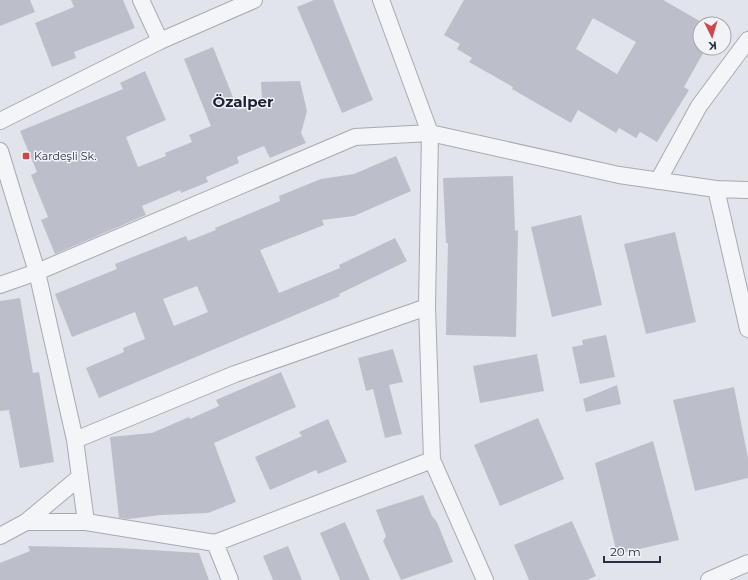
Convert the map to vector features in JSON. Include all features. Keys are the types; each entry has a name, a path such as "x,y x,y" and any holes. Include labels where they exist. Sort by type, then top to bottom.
{"street":[{"path":"141,0 160,41"},
{"path":"0,121 160,41 254,0"},
{"path":"381,0 430,133 427,307 432,460 485,580"},
{"path":"658,181 699,106 748,40"},
{"path":"0,286 37,272 355,137 430,133 619,175 716,189 748,190"},
{"path":"0,151 37,272 75,440 86,522"},
{"path":"716,189 748,329"},
{"path":"75,440 235,374 427,307"},
{"path":"26,522 86,522 215,543 432,460"},
{"path":"0,536 26,522 80,477"},
{"path":"215,543 230,580"},
{"path":"709,580 748,563"}],"building":[{"path":"0,0 30,0 35,12 0,26"},
{"path":"71,0 123,0 135,28 74,52 76,58 52,67 35,23 74,7"},
{"path":"314,0 333,0 373,100 342,113 297,7"},
{"path":"464,0 663,0 692,17 692,56 701,56 684,87 689,90 657,142 640,132 636,138 619,128 616,133 578,110 571,123 469,62 472,58 457,49 460,44 444,35","holes":["593,18 636,42 617,74 576,49"]},
{"path":"213,47 238,110 262,100 261,82 300,81 307,111 301,133 306,143 270,158 264,146 237,157 239,163 206,177 208,182 181,193 180,190 142,206 146,215 55,254 41,220 48,217 31,175 37,172 20,131 123,89 120,83 145,71 166,120 126,137 138,167 166,156 165,153 192,142 189,135 211,126 184,59"},
{"path":"396,156 411,191 354,216 322,220 324,225 260,250 279,293 340,268 339,265 395,238 407,261 339,294 340,296 99,398 86,368 124,352 123,348 145,339 135,312 72,337 55,294 117,269 115,264 186,236 188,241 216,230 215,228 280,201 279,196 321,179 354,174","holes":["197,286 208,312 174,326 163,299"]},
{"path":"513,176 515,231 518,230 516,337 446,335 448,243 446,243 443,178"},
{"path":"581,215 602,305 552,317 531,227"},
{"path":"675,232 696,322 646,334 624,244"},
{"path":"20,298 33,373 39,372 54,462 20,468 9,410 0,411 0,301"},
{"path":"606,335 615,377 580,384 572,347 583,345 582,340"},
{"path":"393,349 403,382 389,385 402,434 385,438 373,389 366,391 358,358"},
{"path":"537,354 544,391 480,403 473,366"},
{"path":"281,372 296,407 214,443 236,502 208,513 161,515 129,519 119,518 110,437 152,433 189,417 190,419 219,406 216,400"},
{"path":"617,385 621,404 586,412 583,399"},
{"path":"734,387 748,458 748,478 695,491 673,400"},
{"path":"538,418 564,479 500,506 474,445"},
{"path":"328,419 347,462 318,474 316,470 270,490 255,457 302,436 299,432"},
{"path":"653,441 679,540 617,554 595,463"},
{"path":"423,495 432,516 437,522 453,562 401,580 383,541 386,536 376,510"},
{"path":"572,521 596,576 587,580 529,580 514,545"},
{"path":"345,522 370,580 340,580 320,533"},
{"path":"28,546 119,548 199,553 209,580 0,580 0,563 30,551"},
{"path":"288,546 302,580 273,580 263,556"}],"place":[{"name":"Kardeşli Sk.","path":"26,156"}],"district":[{"name":"Özalper","path":"243,102"}]}
